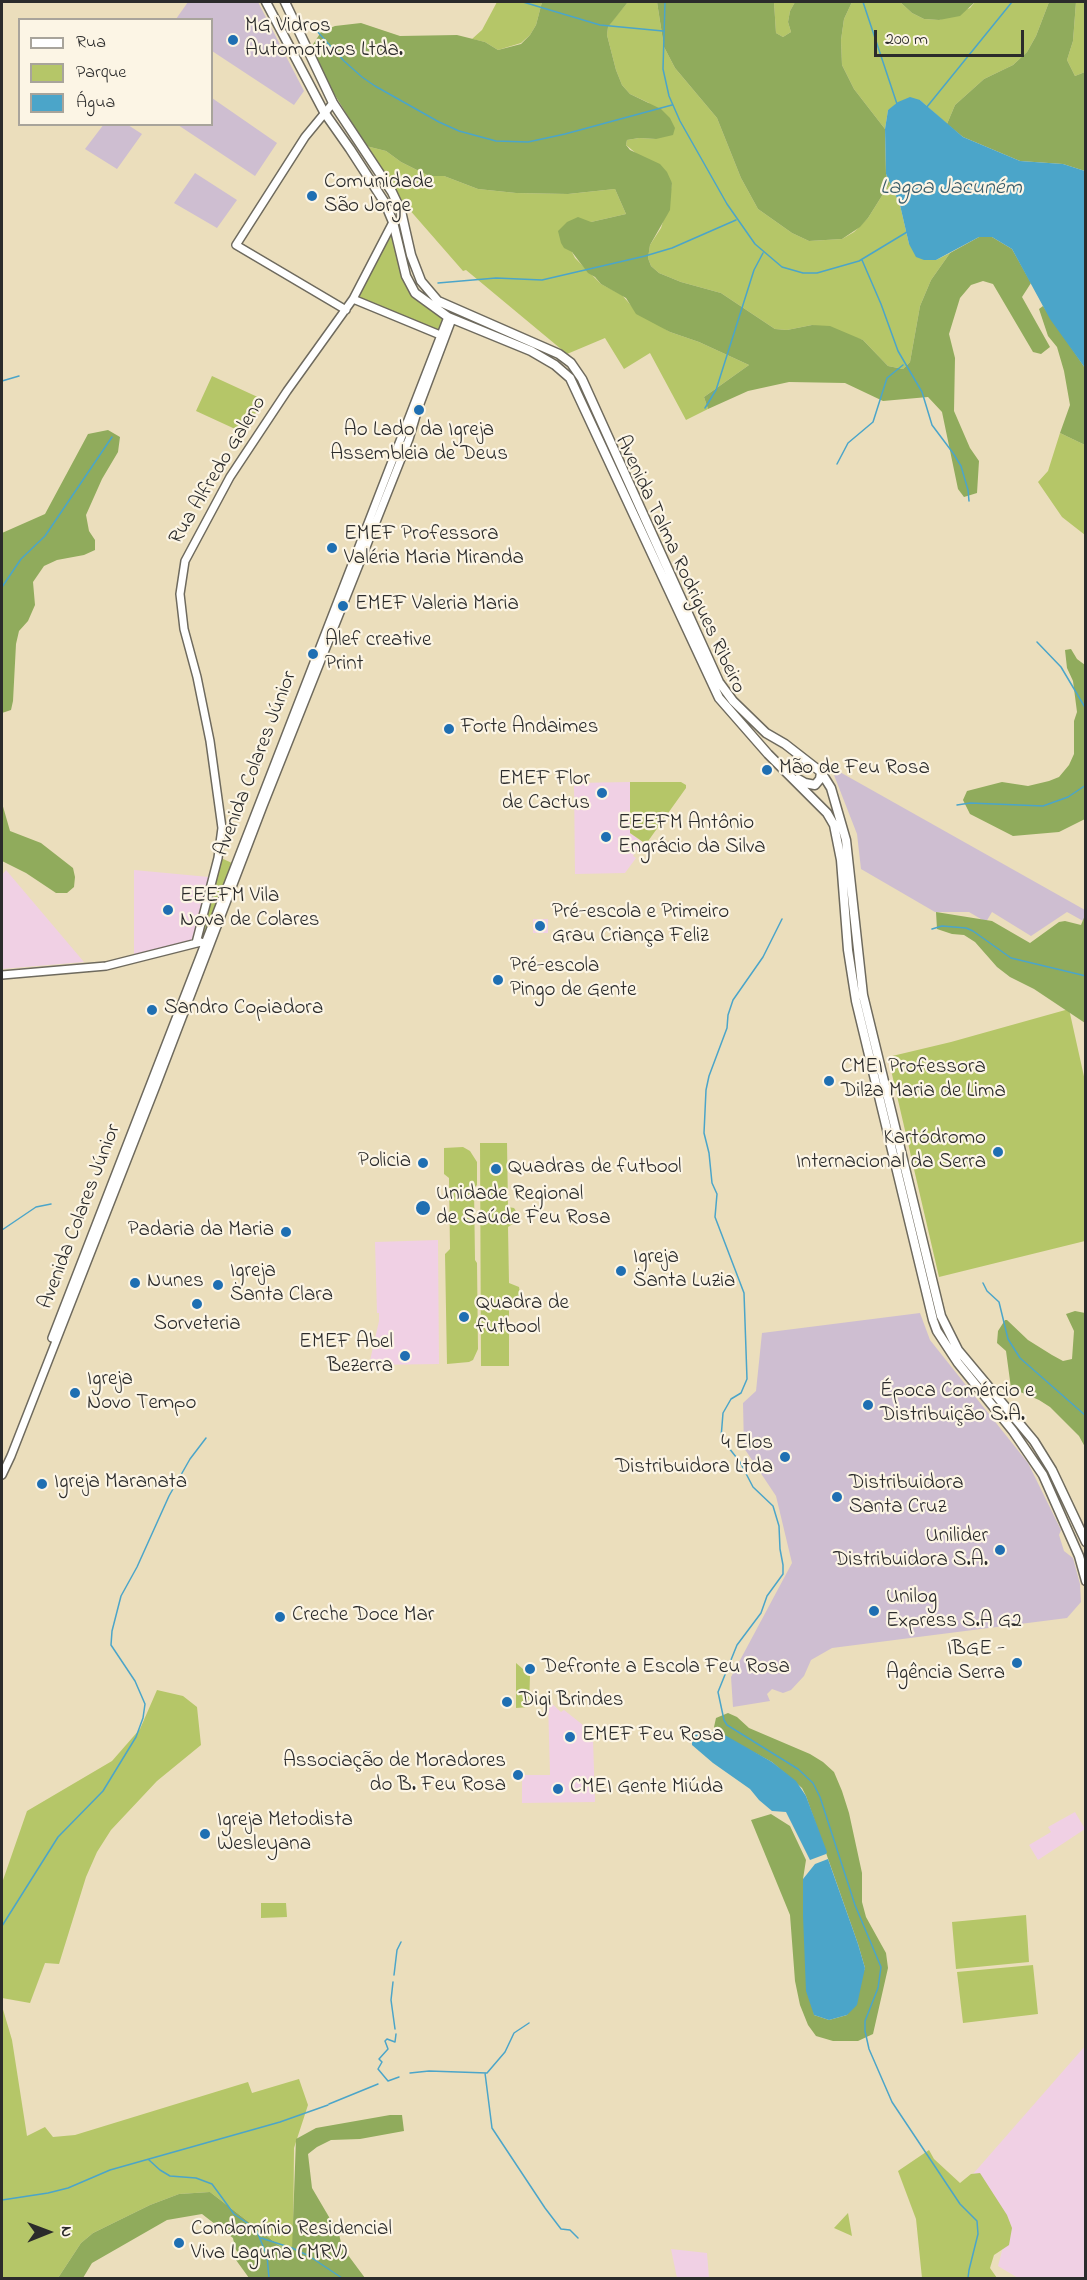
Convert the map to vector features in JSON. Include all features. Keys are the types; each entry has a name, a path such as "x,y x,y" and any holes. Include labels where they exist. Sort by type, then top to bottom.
{"main road":[{"name":"Avenida Talma Rodrigues Ribeiro","path":"266,2 324,112 369,177 393,222 401,259 412,288 426,303 450,318 531,351 555,365 570,378 713,687 726,707 768,754 827,813 834,825 839,840 848,950 856,1001 933,1320 937,1331 958,1363 1013,1431 1043,1475 1073,1543 1086,1581"},
{"name":"Avenida Talma Rodrigues Ribeiro","path":"285,2 333,103 392,192 406,226 416,271 421,281 438,301 559,354 571,363 582,379 719,682 733,701 766,733 785,744 821,772 831,788 844,832 863,995 941,1316 958,1350 1034,1441 1052,1470 1085,1538"},
{"path":"768,754 774,747 785,744"},
{"path":"790,774 805,783 815,785 820,779 821,772"}],"street":[{"path":"333,103 302,141 236,245 345,310"},
{"name":"Rua Alfredo Galeno","path":"196,943 218,858 222,828 210,741 197,677 184,629 180,594 185,561 230,477 287,391 353,299 393,222"},
{"path":"353,299 444,336"},
{"name":"Avenida Colares Júnior","path":"2,1474 450,318"},
{"path":"2,975 106,966 209,941"}],"shaded area":[{"path":"188,2 258,2 304,91 294,105 213,52 213,18 177,18"},
{"path":"213,99 277,143 255,176 180,126 213,126"},
{"path":"102,126 130,126 142,134 117,169 85,149"},
{"path":"195,173 237,200 217,228 174,203"},
{"path":"838,771 1085,910 1085,922 1067,912 1031,936 992,912 986,922 969,912 935,912 861,869 857,834 834,775"},
{"name":"EEEFM Antônio Engrácio da Silva","path":"630,782 630,833 642,842 633,856 636,858 625,873 575,874 574,783"},
{"path":"6,870 84,962 2,969 2,875"},
{"name":"EEEFM Vila Nova de Colares","path":"134,870 209,877 193,943 134,955"},
{"name":"Pré-escola e Primeiro Grau Criança Feliz","path":"533,919 548,919 548,933 533,933"},
{"path":"438,1240 439,1364 369,1365 379,1321 375,1242"},
{"path":"920,1313 930,1340 1028,1463 1061,1530 1059,1535 1064,1551 1073,1558 1080,1584 1081,1602 1067,1618 832,1648 811,1660 804,1676 791,1690 783,1693 772,1689 767,1694 770,1701 733,1707 731,1677 792,1563 776,1496 744,1448 743,1403 756,1391 762,1333"},
{"path":"548,1700 561,1712 564,1710 588,1729 593,1739 595,1802 522,1803 522,1775 550,1775"},
{"path":"1075,1812 1085,1829 1038,1860 1029,1845 1051,1832 1048,1827"},
{"path":"1085,2046 1085,2278 1018,2278 998,2266 1008,2228 973,2174"},
{"path":"671,2249 707,2253 709,2278 677,2278"}],"green space":[{"path":"497,2 542,2 536,25 530,35 521,43 498,50 485,42 472,39 482,30"},
{"path":"542,2 628,2 608,27 607,35 616,70 622,85 630,94 661,109 670,118 675,128 673,135 656,139 627,140 626,145 630,150 660,164 672,183 670,210 650,245 648,258 651,266 659,273 681,282 721,293 775,329 787,330 812,325 830,326 863,340 888,366 903,369 910,362 920,306 931,280 950,253 979,237 992,237 1012,249 1031,283 1022,297 1050,347 1041,354 1033,352 993,284 983,281 971,285 960,298 949,334 955,358 954,411 970,448 979,461 977,493 964,497 958,489 942,412 928,397 883,401 845,383 789,382 748,391 708,409 704,397 749,365 699,342 670,332 636,314 626,298 601,284 588,273 572,252 564,248 561,243 558,231 567,222 578,217 591,222 626,214 615,189 568,194 516,193 478,189 444,176 429,176 401,162 386,151 366,146 316,64 310,49 321,32 335,26 361,23 400,36 457,35 485,42 498,50 521,44 530,35 536,25"},
{"path":"628,2 657,2 664,47 675,68 717,118 741,178 758,209 792,233 809,241 842,239 854,232 868,218 890,183 900,205 909,244 936,260 950,253 931,280 920,306 910,362 903,369 888,366 863,340 812,325 787,330 775,329 721,293 681,282 659,273 651,266 648,258 650,245 661,228 669,203 672,183 626,145 627,140 656,139 649,103 630,94 622,85 607,35 608,27"},
{"path":"657,2 774,2 776,33 783,37 791,32 788,22 795,2 852,2 844,19 841,40 842,65 854,89 885,129 886,174 890,183 860,227 842,239 809,241 792,233 758,209 741,178 717,118 675,68 664,47"},
{"path":"774,2 795,2 788,22 791,32 783,37 776,33"},
{"path":"852,2 900,2 912,13 924,19 939,20 970,8 975,2 1049,2 1027,52 1013,65 984,79 955,105 947,124 920,100 888,110 885,129 854,89 842,65 841,40 844,19"},
{"path":"900,2 975,2 960,16 939,20 924,19 912,13"},
{"path":"1049,2 1076,2 1073,41 1067,60 1075,76 1085,72 1085,171 1063,164 1020,161 963,137 947,124 955,105 984,79 1013,65 1027,52"},
{"path":"1076,2 1085,2 1085,72 1075,76 1067,60 1073,41"},
{"path":"366,146 386,151 401,162 429,176 444,176 478,189 516,193 568,194 615,189 626,214 591,222 572,252 575,258 601,284 622,295 635,310 670,332 699,342 749,365 704,397 708,409 686,420 650,353 624,369 605,338 567,354 466,270 463,271 408,208 401,207"},
{"path":"393,232 411,288 447,317 441,332 357,297"},
{"path":"1043,306 1085,368 1085,445 1060,433 1070,405 1057,347 1048,336 1039,309"},
{"path":"212,376 262,399 246,434 196,411"},
{"path":"108,430 120,437 118,452 102,479 86,515 89,531 95,540 95,550 84,555 57,560 44,566 33,582 35,605 28,621 19,631 16,644 11,710 2,713 2,533 45,514 88,434"},
{"path":"1060,433 1085,445 1085,535 1062,517 1038,482 1048,471"},
{"path":"1071,649 1077,659 1085,665 1085,819 1059,832 1013,836 970,814 963,800 967,791 1002,782 1028,786 1049,781 1059,777 1069,765 1074,754 1074,721 1077,712 1073,681 1067,668 1065,650"},
{"path":"630,782 681,782 686,785 646,844 630,833"},
{"path":"2,803 10,831 41,843 73,868 74,887 67,893 56,893 26,873 2,861"},
{"path":"221,858 232,863 206,936 204,936 201,935"},
{"path":"936,912 992,921 1030,943 1059,922 1065,921 1081,925 1085,915 1085,1023 1034,989 1010,977 997,967 975,942 964,935 937,929"},
{"name":"Kartódromo Internacional da Serra","path":"1069,1009 1085,1081 1085,1241 939,1277 888,1057"},
{"path":"480,1143 507,1143 508,1207 514,1208 518,1214 517,1221 508,1227 509,1283 519,1287 520,1293 517,1300 509,1302 509,1366 481,1366"},
{"path":"463,1147 470,1151 477,1162 477,1185 474,1188 478,1349 473,1360 469,1362 447,1364 445,1254 450,1249 449,1178 444,1174 444,1148"},
{"path":"1075,1311 1085,1313 1085,1447 1079,1436 1050,1407 1011,1388 1006,1351 997,1343 998,1331 1007,1320 1028,1340 1052,1355 1063,1361 1072,1359 1074,1331 1066,1314"},
{"path":"516,1663 530,1675 529,1707 516,1708"},
{"path":"157,1690 183,1696 197,1707 201,1745 157,1781 111,1830 97,1852 86,1877 59,1964 45,1963 30,2003 2,1998 2,1883 27,1811 112,1761 140,1729"},
{"path":"728,1713 737,1717 749,1728 810,1754 823,1762 834,1772 842,1791 862,1873 862,1902 866,1917 886,1953 888,1968 873,2034 858,2041 833,2041 816,2036 808,2025 800,2005 795,1981 790,1915 751,1820 771,1814 790,1826 806,1860 803,1879 814,2015 829,2020 847,2015 865,1968 806,1796 802,1788 772,1762 716,1732 714,1727 716,1718"},
{"path":"261,1903 286,1903 287,1917 261,1918"},
{"path":"1026,1915 1029,1962 956,1969 952,1922"},
{"path":"1033,1965 1038,2014 963,2023 957,1972"},
{"path":"2,2006 12,2040 27,2136 45,2127 53,2137 75,2135 248,2082 252,2093 299,2079 308,2105 294,2148 293,2250 288,2251 281,2247 210,2192 179,2194 150,2205 93,2233 81,2243 58,2278 2,2278"},
{"path":"402,2115 404,2131 360,2139 331,2140 308,2154 312,2188 339,2234 342,2247 365,2278 249,2278 236,2260 239,2255 233,2238 202,2214 167,2220 92,2263 83,2278 58,2278 81,2243 93,2233 150,2205 179,2194 210,2192 281,2247 288,2251 292,2250 296,2139 316,2128"},
{"path":"929,2150 934,2159 960,2183 971,2174 980,2173 1007,2215 1012,2228 1009,2245 994,2255 990,2268 997,2278 922,2278 916,2219 898,2171"},
{"path":"848,2213 852,2236 834,2228"}],"water":[{"name":"Lagoa Jacuném","path":"910,97 920,100 963,137 1020,161 1063,164 1085,171 1085,368 1050,319 1012,249 992,237 979,237 936,260 916,257 909,244 900,205 886,174 885,129 888,110 898,102"},
{"path":"698,1730 723,1734 772,1762 796,1781 806,1796 826,1854 810,1860 786,1812 772,1811 750,1789 692,1745 692,1737"},
{"path":"828,1859 865,1968 857,2005 847,2015 829,2020 814,2015 806,1991 803,1916 803,1879 815,1864"}],"waterway":[{"path":"523,2 600,25 663,31"},
{"path":"665,2 663,69 669,96 680,121 727,204 755,244 782,267 803,273 817,273 859,261 907,232"},
{"path":"863,2 897,104"},
{"path":"926,108 1012,2"},
{"path":"316,30 344,61 375,86 439,122 459,131 496,141 528,142 672,105"},
{"path":"438,283 496,278 542,280 672,248 736,220"},
{"path":"705,408 716,390 754,270 763,253"},
{"path":"862,260 898,351 922,392 932,425 961,466 969,501"},
{"path":"837,464 848,443 873,422 887,378 903,365"},
{"path":"2,381 19,376"},
{"path":"2,587 21,559 45,536 112,437"},
{"path":"1037,642 1061,667 1086,709"},
{"path":"957,805 970,803 1043,806 1068,797 1086,785"},
{"path":"782,919 763,957 733,1000 727,1028 706,1090 704,1133 712,1183 717,1194 715,1217 744,1293 747,1379 741,1393 731,1399 723,1413 721,1438 740,1462 753,1487 773,1506 779,1526 783,1565 783,1574 767,1596 761,1613 737,1645 718,1692 727,1725 798,1769 813,1783 820,1797 855,1905 881,1967 878,1988 865,2021 869,2049 892,2102 960,2204 977,2221 978,2234 968,2278"},
{"path":"932,929 942,926 966,928 1011,958 1086,976"},
{"path":"2,1230 36,1207 51,1204"},
{"path":"983,1283 987,1291 999,1302 1008,1339 1020,1358 1086,1416"},
{"path":"2,1926 58,1837 103,1791 136,1737 145,1704 135,1681 111,1645 112,1631 121,1596 137,1567 169,1496 190,1459 206,1438"},
{"path":"394,1975 397,1950 401,1942"},
{"path":"393,1982 391,2000 395,2029"},
{"path":"410,2073 429,2071 487,2073 505,2052 514,2033 529,2023"},
{"path":"396,2034 395,2042 387,2039 385,2041 388,2049 379,2059 382,2062 378,2069 388,2081 399,2077"},
{"path":"485,2073 492,2128 561,2229 570,2230 578,2238"},
{"path":"329,2104 378,2084"},
{"path":"2,2200 68,2188 110,2170 280,2122 328,2105"},
{"path":"149,2160 170,2176 196,2178 212,2184 234,2214 256,2229 267,2256 269,2278"},
{"path":"261,2238 309,2256 342,2278"}],"place":[{"name":"MG Vidros Automotivos Ltda.","path":"233,40"},
{"name":"Comunidade São Jorge","path":"312,196"},
{"name":"Ao Lado da Igreja Assembleia de Deus","path":"419,410"},
{"name":"EMEF Professora Valéria Maria Miranda","path":"332,548"},
{"name":"EMEF Valeria Maria","path":"343,606"},
{"name":"Alef creative Print","path":"313,654"},
{"name":"Forte Andaimes","path":"449,729"},
{"name":"Mão de Feu Rosa","path":"767,770"},
{"name":"EMEF Flor de Cactus","path":"602,793"},
{"name":"EEEFM Antônio Engrácio da Silva","path":"606,837"},
{"name":"EEEFM Vila Nova de Colares","path":"168,910"},
{"name":"Pré-escola e Primeiro Grau Criança Feliz","path":"540,926"},
{"name":"Pré-escola Pingo de Gente","path":"498,980"},
{"name":"Sandro Copiadora","path":"152,1010"},
{"name":"CMEI Professora Dilza Maria de Lima","path":"829,1081"},
{"name":"Kartódromo Internacional da Serra","path":"998,1152"},
{"name":"Policia","path":"423,1163"},
{"name":"Quadras de futbool","path":"496,1169"},
{"name":"Unidade Regional de Saúde Feu Rosa","path":"423,1208"},
{"name":"Padaria da Maria","path":"286,1232"},
{"name":"Igreja Santa Luzia","path":"621,1271"},
{"name":"Nunes","path":"135,1283"},
{"name":"Igreja Santa Clara","path":"218,1285"},
{"name":"Sorveteria","path":"197,1304"},
{"name":"Quadra de futbool","path":"464,1317"},
{"name":"EMEF Abel Bezerra","path":"405,1356"},
{"name":"Igreja Novo Tempo","path":"75,1393"},
{"name":"Época Comércio e Distribuição S.A.","path":"868,1405"},
{"name":"4 Elos Distribuidora Ltda","path":"785,1457"},
{"name":"Igreja Maranata","path":"42,1484"},
{"name":"Distribuidora Santa Cruz","path":"837,1497"},
{"name":"Unilider Distribuidora S.A.","path":"1000,1550"},
{"name":"Unilog Express S.A G2","path":"874,1611"},
{"name":"Creche Doce Mar","path":"280,1617"},
{"name":"IBGE - Agência Serra","path":"1017,1663"},
{"name":"Defronte a Escola Feu Rosa","path":"530,1669"},
{"name":"Digi Brindes","path":"507,1702"},
{"name":"EMEF Feu Rosa","path":"570,1737"},
{"name":"Associação de Moradores do B. Feu Rosa","path":"518,1775"},
{"name":"CMEI Gente Miúda","path":"558,1789"},
{"name":"Igreja Metodista Wesleyana","path":"205,1834"},
{"name":"Condomínio Residencial Viva Laguna (MRV)","path":"179,2243"}]}
